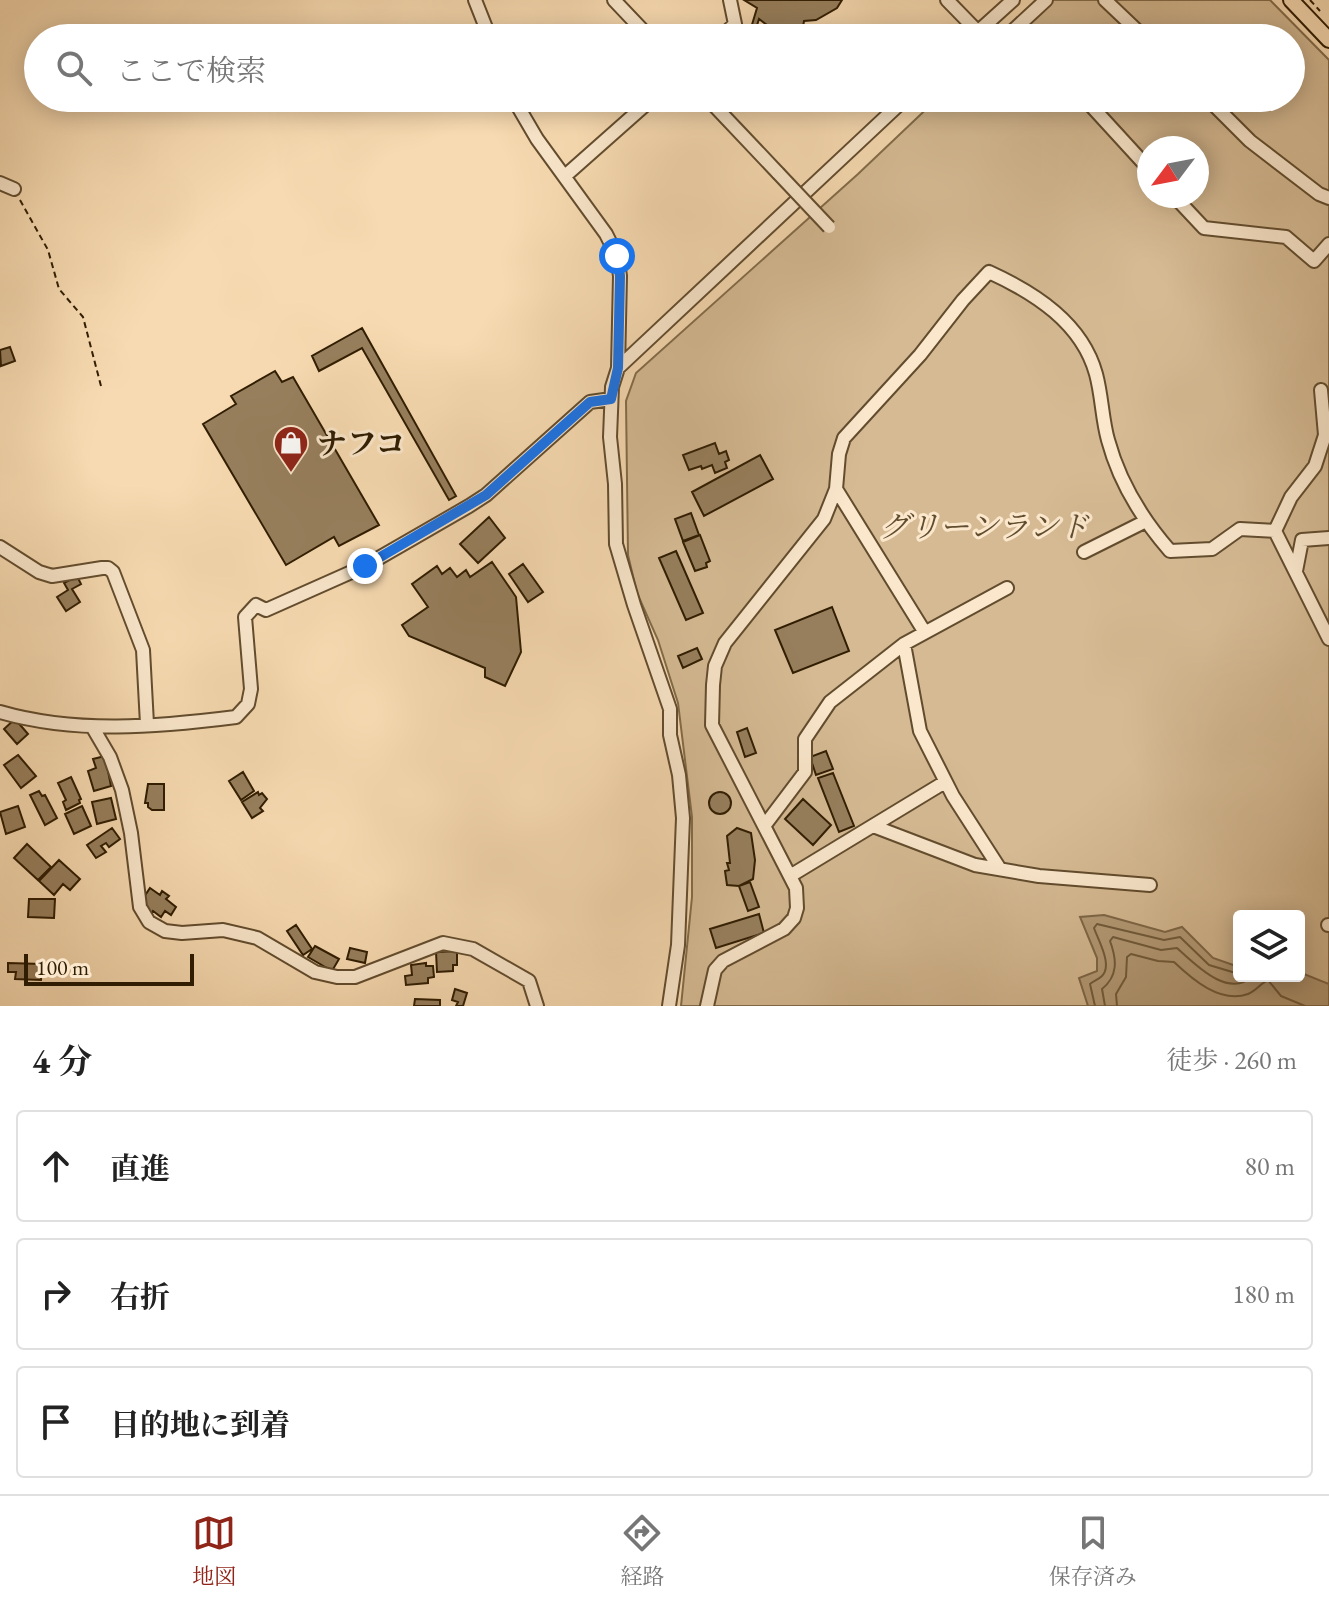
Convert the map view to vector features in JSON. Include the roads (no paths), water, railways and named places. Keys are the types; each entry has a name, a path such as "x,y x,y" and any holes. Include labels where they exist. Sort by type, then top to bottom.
{"main road":[{"path":"1291,0 1326,30"}],"street":[{"path":"475,0 484,24"},
{"path":"614,0 637,24"},
{"path":"730,0 735,24"},
{"path":"947,0 968,24"},
{"path":"989,24 1013,0"},
{"path":"1025,24 1046,0"},
{"path":"1105,0 1130,24"},
{"path":"521,112 537,139 606,234 617,256 620,276 618,368 611,399 610,437 616,544 670,709 670,735 679,775 683,818 678,945 669,1006"},
{"path":"565,176 637,112"},
{"path":"720,112 829,227"},
{"path":"618,368 891,112"},
{"path":"1097,112 1137,156"},
{"path":"1221,112 1250,141 1319,194 1329,198"},
{"path":"0,183 14,189"},
{"path":"1185,208 1204,228 1286,237 1314,261 1329,244"},
{"path":"707,1006 715,970 723,961 784,929 794,918 797,908 796,888 712,725 715,666 725,643 739,623 824,519 836,489 839,454 844,438 920,355 989,272 1014,283 1043,302 1066,321 1083,343 1096,375 1108,442 1144,522 1170,551 1212,549 1240,529 1275,531"},
{"path":"1275,531 1291,497 1315,466 1322,445 1325,435 1321,390"},
{"path":"0,712 30,720 93,728 236,717 248,704 251,689 245,617 256,605 266,610 365,566 469,506 486,495 590,402 611,399"},
{"path":"836,489 924,631"},
{"path":"1084,552 1144,522"},
{"path":"1275,531 1329,639"},
{"path":"1296,571 1302,540 1329,538"},
{"path":"0,547 39,572 52,576 102,568 113,572 143,650 147,724"},
{"path":"765,825 805,772 805,739 830,702 924,631 1007,588"},
{"path":"904,644 920,731 945,782 1000,869"},
{"path":"93,728 110,757 122,790 140,907 149,922 165,931 223,930 257,938 315,972 337,977 355,977 443,943 473,949 529,981 537,1006"},
{"path":"790,876 945,782"},
{"path":"873,826 975,865 1039,876 1150,885"}],"water":[{"path":"1104,915 1165,932 1182,927 1213,958 1233,965 1233,982 1305,982 1305,974 1329,984 1329,1006 1088,1006 1079,978 1097,971 1097,958 1080,917"}],"place":[{"name":"ナフコ","path":"291,474"}],"park label":[{"name":"グリーンランド","path":"984,526"}]}
